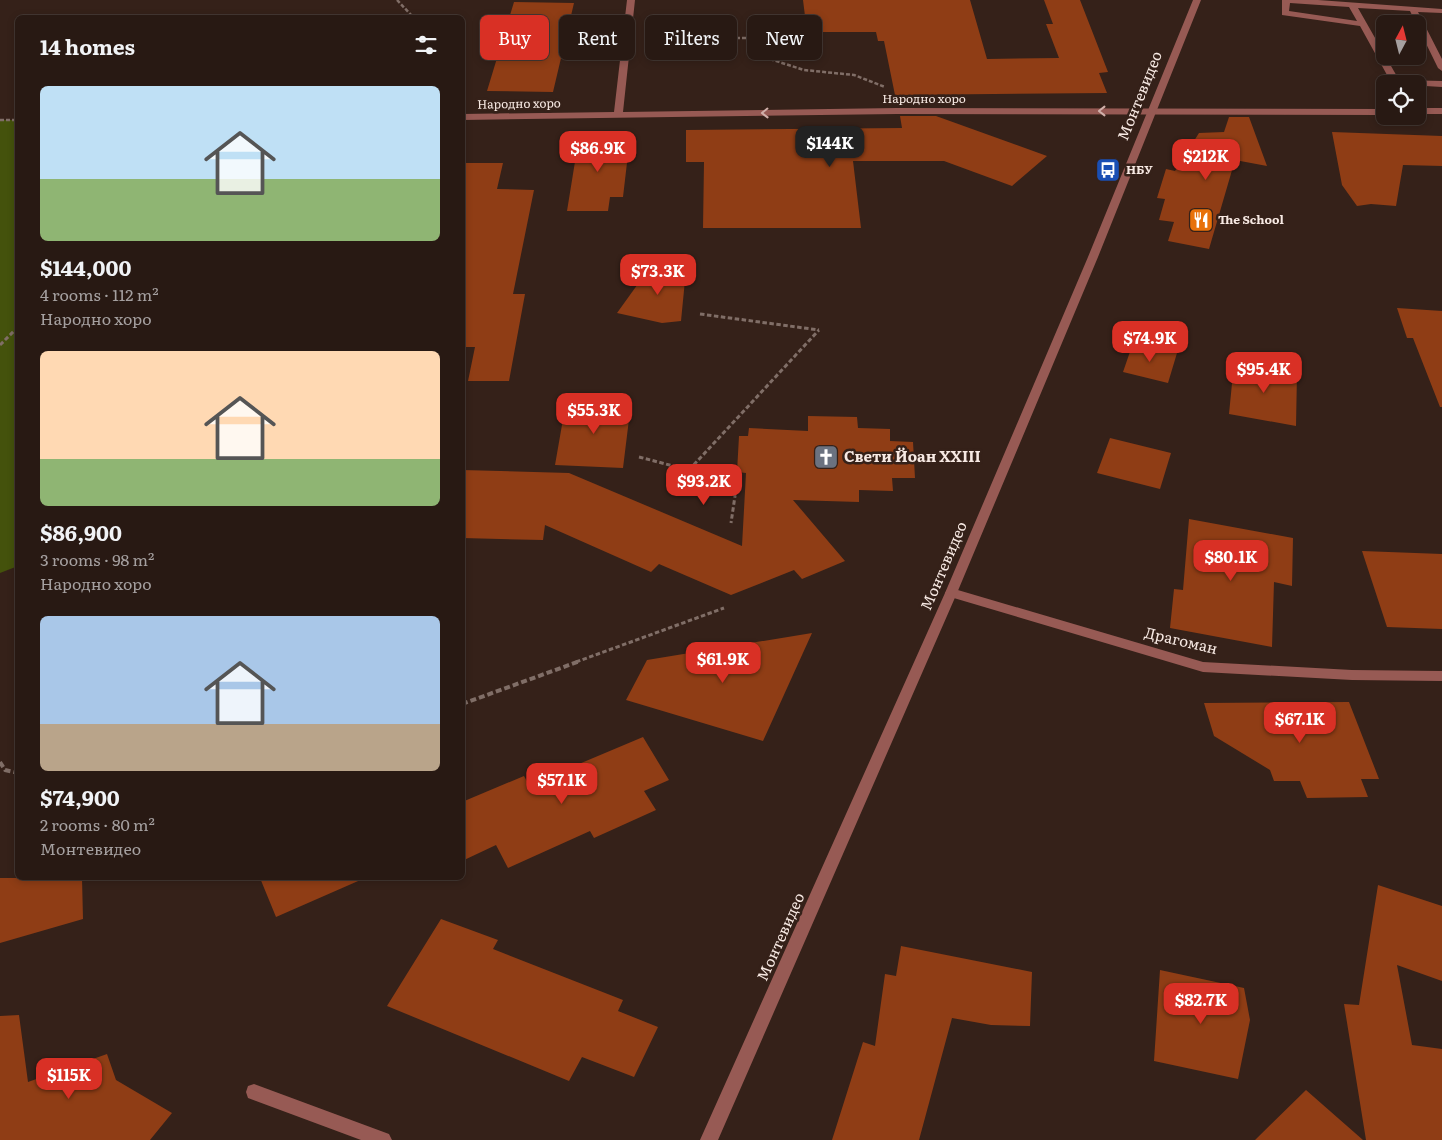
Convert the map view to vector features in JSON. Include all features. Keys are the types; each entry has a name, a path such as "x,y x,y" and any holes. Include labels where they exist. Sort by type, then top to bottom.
{"street":[{"path":"629,15 631,0"},
{"name":"Монтевидео","path":"709,1140 950,593 1092,257 1197,0"},
{"path":"1362,24 1285,13 1286,0 1442,11"},
{"path":"1352,5 1396,83 1438,84 1442,96"},
{"path":"1413,9 1442,68"},
{"path":"618,114 624,60"},
{"name":"Народно хоро","path":"465,117 897,111 1376,112"},
{"path":"1426,112 1442,111"},
{"name":"Драгоман","path":"950,593 1203,666 1352,675 1442,676"},
{"path":"254,1092 383,1140"}],"path":[{"path":"397,0 411,15"},
{"path":"635,19 702,18 703,38 749,38 752,53 804,70 854,75 893,90 897,111"},
{"path":"0,120 15,120"},
{"path":"689,470 819,330 700,314"},
{"path":"0,345 15,330"},
{"path":"639,457 724,479 735,496 731,523"},
{"path":"465,703 724,608"},
{"path":"0,762 5,770 15,772"}],"green space":[{"path":"0,120 15,120 15,567 0,573"}],"building":[{"path":"803,0 970,0 987,59 1059,58 1046,24 1053,24 1044,0 1080,0 1108,72 1099,73 1107,93 895,95 884,41 878,41 876,32 822,32 822,15 805,15"},
{"path":"514,2 574,3 571,15 559,15 559,60 561,60 553,92 487,91 496,60 549,60 549,15 510,15"},
{"path":"900,116 936,116 1047,156 1012,186 944,161 853,161 861,228 703,228 704,162 686,162 686,130 902,128"},
{"path":"1229,117 1249,117 1267,166 1235,160 1209,249 1168,241 1174,222 1159,220 1165,199 1157,198 1166,169 1175,171 1199,133 1224,132"},
{"path":"1332,132 1442,136 1442,166 1403,165 1396,206 1371,204 1357,206 1342,185"},
{"path":"579,137 630,137 623,197 610,197 608,211 567,211"},
{"path":"465,163 503,163 497,189 534,190 513,294 525,294 509,381 468,381 475,347 465,347"},
{"path":"653,263 686,270 681,321 662,323 617,313"},
{"path":"1397,308 1442,311 1442,407 1440,407 1413,338 1407,338"},
{"path":"1133,343 1177,353 1168,383 1123,372"},
{"path":"1234,363 1297,373 1296,426 1229,414"},
{"path":"566,402 631,403 623,468 555,465"},
{"path":"808,416 857,417 858,428 890,429 890,441 913,442 915,478 892,478 893,491 859,490 859,502 793,500 845,561 802,579 794,570 731,595 659,564 651,572 545,525 543,540 465,538 465,470 569,473 742,546 746,473 737,472 739,436 748,436 749,428 808,431"},
{"path":"1110,438 1171,453 1160,489 1097,473"},
{"path":"1189,519 1293,538 1292,586 1274,582 1272,647 1170,628 1174,589 1183,590"},
{"path":"1362,551 1442,554 1442,629 1387,627"},
{"path":"812,633 763,741 626,700 647,660"},
{"path":"1349,702 1379,779 1361,779 1368,797 1307,798 1300,781 1274,781 1270,770 1214,736 1204,703"},
{"path":"643,737 669,780 644,791 656,810 594,838 590,831 508,868 496,845 465,860 465,801 524,776 529,785"},
{"path":"0,878 15,878 15,880 82,880 83,919 0,943"},
{"path":"261,880 360,880 276,917"},
{"path":"1378,885 1442,906 1442,981 1397,965 1412,1045 1442,1049 1442,1140 1366,1140 1344,1004 1359,1005"},
{"path":"441,919 498,940 493,949 623,1000 618,1011 658,1027 634,1077 582,1057 569,1081 387,1006"},
{"path":"901,946 1032,972 1030,1026 991,1025 952,1018 919,1140 832,1140 863,1042 875,1046 885,974 896,976"},
{"path":"1160,970 1244,988 1250,1020 1238,1079 1154,1061"},
{"path":"19,1015 28,1082 107,1054 116,1080 172,1113 150,1140 0,1140 0,1016"},
{"path":"1306,1090 1363,1140 1255,1140"}],"place":[{"name":"НБУ","path":"1108,170"},
{"name":"The School","path":"1201,220"},
{"name":"Свети Йоан XXIII","path":"826,457"}]}
